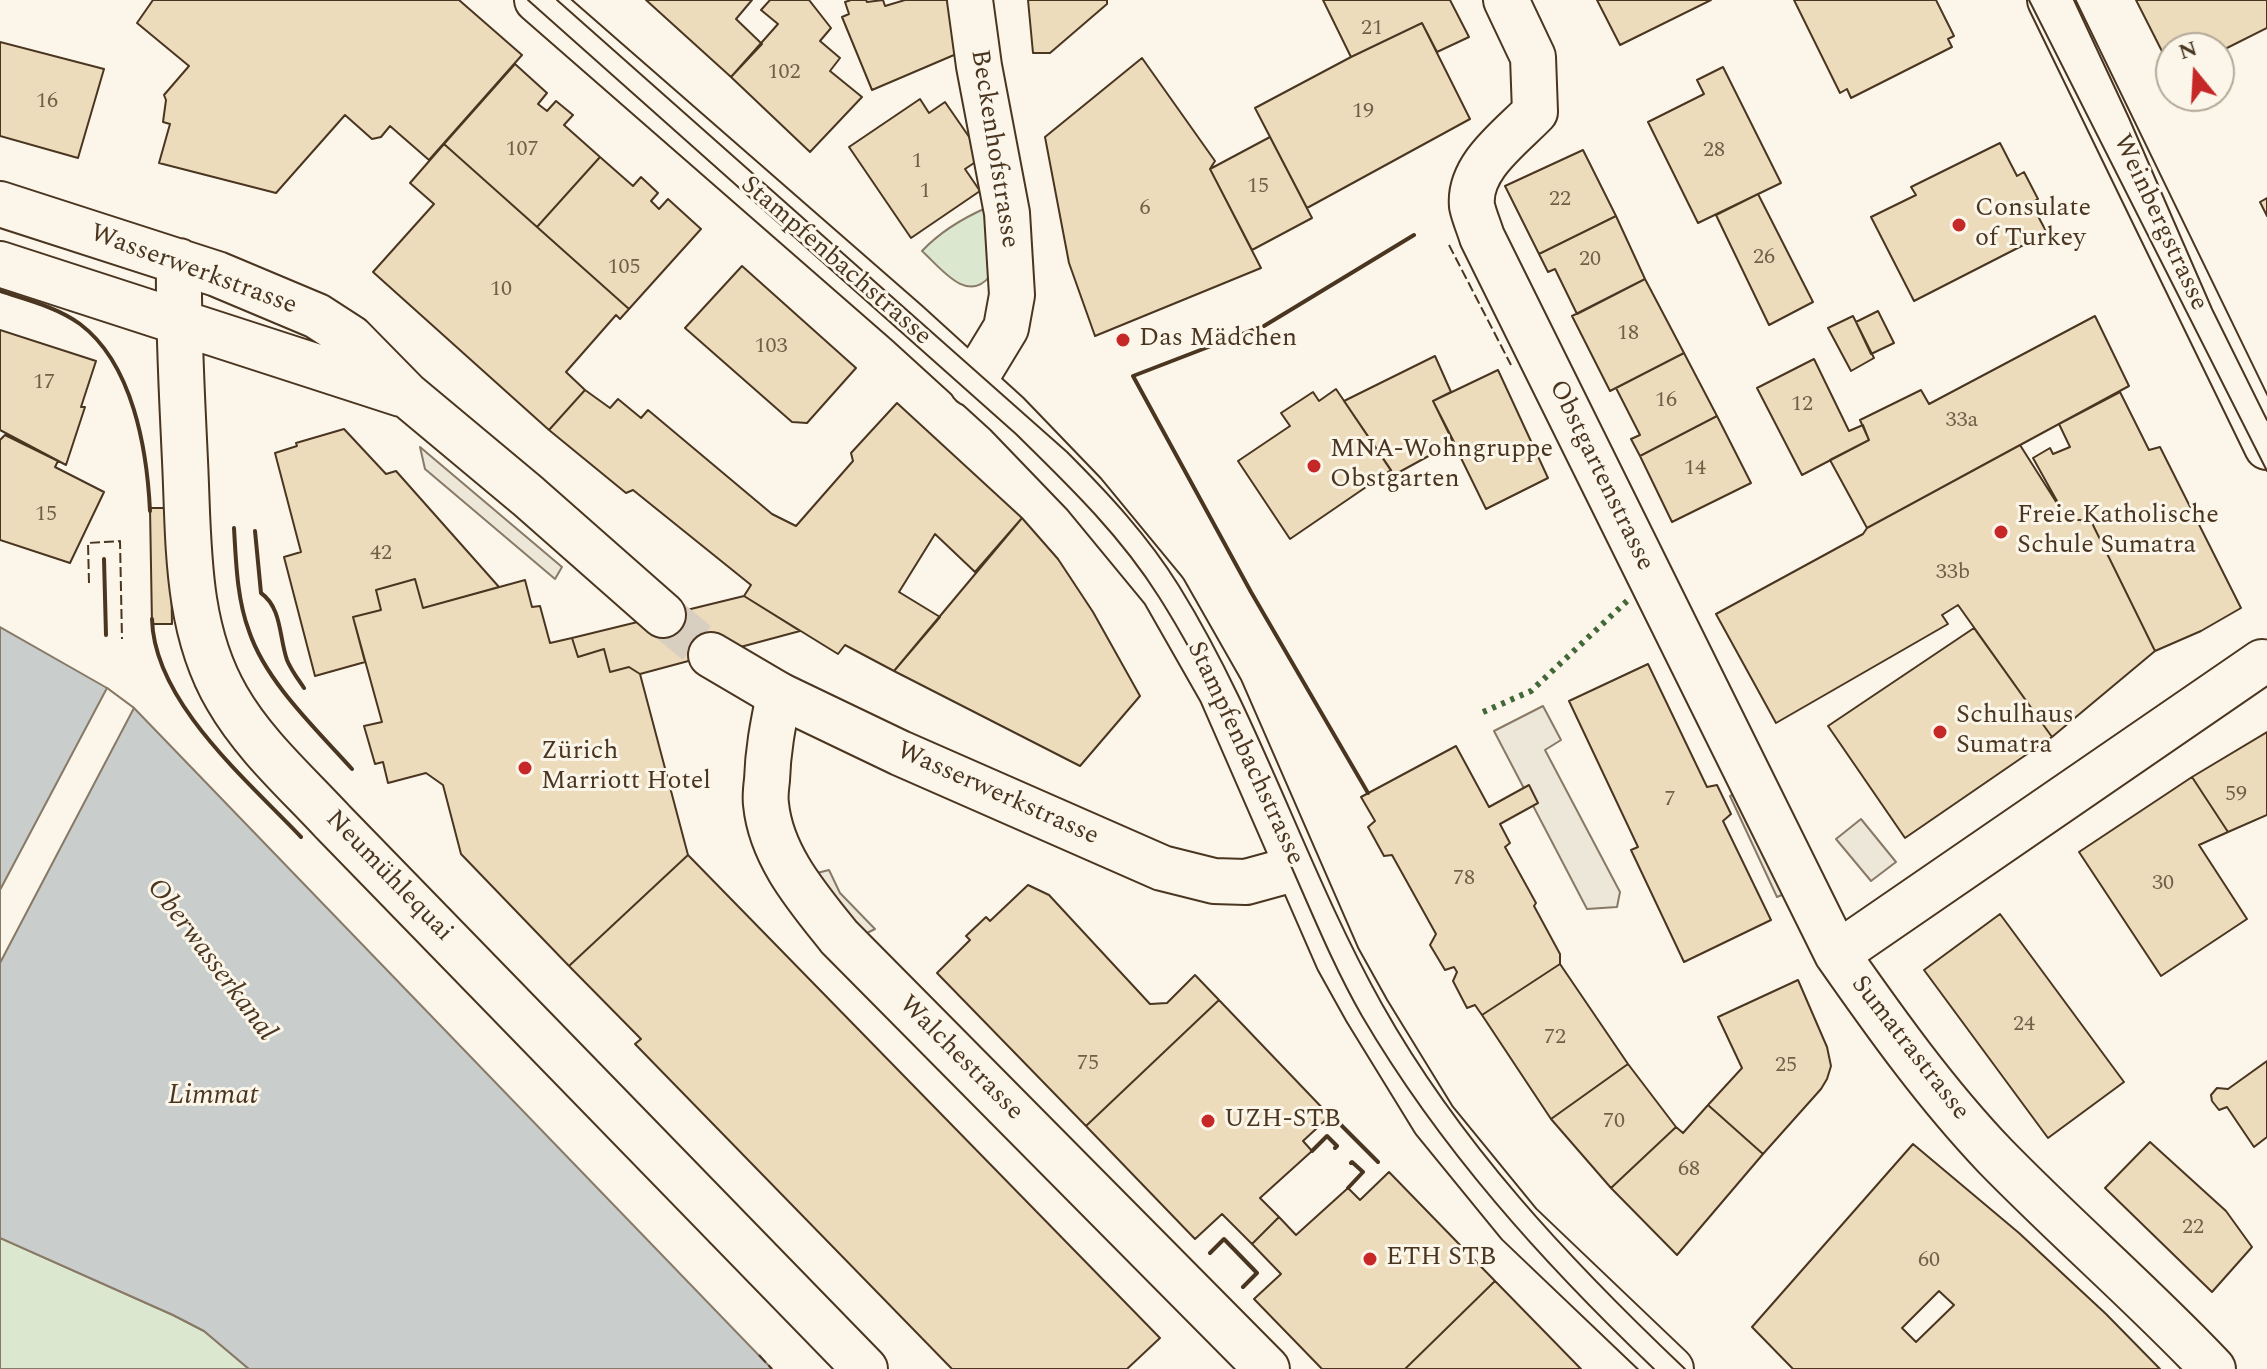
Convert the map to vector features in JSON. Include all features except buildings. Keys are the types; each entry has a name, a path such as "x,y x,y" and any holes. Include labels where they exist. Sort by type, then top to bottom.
{"street":[{"name":"Stampfenbachstrasse","path":"537,0 907,323 1007,414 1084,494 1164,591 1221,691 1338,959 1434,1120 1519,1224 1671,1369"},
{"name":"Beckenhofstrasse","path":"970,0 979,66 1007,213 1012,295 1006,328 972,384"},
{"name":"Obstgartenstrasse","path":"1506,0 1533,57 1535,112 1485,164 1474,184 1472,206 1482,237 1837,954"},
{"name":"Weinbergstrasse","path":"2050,0 2267,447"},
{"name":"Wasserwerkstrasse","path":"0,204 179,261 317,316 351,338 407,395 663,615"},
{"name":"Neumühlequai","path":"179,261 178,323 195,616 226,697 253,736 333,822 865,1369"},
{"name":"Wasserwerkstrasse","path":"0,264 407,395"},
{"name":"Wasserwerkstrasse","path":"711,655 779,695 900,753 1162,868 1214,881 1246,882 1297,868"},
{"name":"Sumatrastrasse","path":"2213,1369 1977,1136 1891,1032 1837,954 2262,662"},
{"name":"Walchestrasse","path":"779,695 769,743 765,804 775,842 791,873 839,937 1267,1369"}],"green space":[{"path":"986,208 990,276 972,287 963,285 945,274 922,251 951,226"},
{"path":"0,1238 204,1331 249,1369 0,1369"}],"shaded area":[{"path":"420,447 562,567 555,579 425,469"},
{"path":"1543,706 1561,740 1545,750 1620,892 1617,907 1587,909 1494,731"},
{"path":"1743,790 1791,891 1777,897 1730,796"},
{"path":"1861,819 1896,862 1871,881 1836,839"},
{"path":"829,870 840,893 875,929 861,936 813,874"}],"water":[{"name":"Limmat","path":"0,627 107,688 134,708 772,1369 249,1369 204,1331 0,1238"}],"pier":[{"path":"107,688 134,708 0,963 0,890"}],"tunnel":[{"path":"663,615 711,655"}],"tram line":[{"path":"528,0 1016,434 1074,492 1128,553 1159,597 1197,662 1247,764 1334,962 1392,1065 1459,1158 1533,1246 1654,1369"},
{"path":"557,0 1067,452 1141,532 1179,586 1208,636 1235,688 1355,952 1413,1055 1446,1104 1519,1197 1600,1285 1685,1369"},
{"path":"2029,0 2267,471"},
{"path":"2074,0 2212,309 2267,420"}],"hedge":[{"path":"1483,712 1531,691 1627,601"}],"fence":[{"path":"1449,245 1511,365"},
{"path":"89,583 88,543 120,541 122,639"},
{"path":"759,1355 772,1369"}],"wall":[{"path":"1264,326 1414,235"},
{"path":"0,291 42,304 71,318 98,341 113,361 125,384 141,435 150,511"},
{"path":"1255,329 1133,376 1251,592 1368,793"},
{"path":"234,528 242,606 257,650 293,704 352,769"},
{"path":"255,531 261,593 273,607 287,660 304,688"},
{"path":"104,559 106,635"},
{"path":"152,619 157,650 169,680 186,709 231,765 301,837"},
{"path":"1339,1123 1378,1162"},
{"path":"1312,1151 1327,1136 1337,1146 1335,1148"},
{"path":"1348,1188 1363,1172 1351,1163"},
{"path":"1210,1253 1224,1239 1257,1273 1243,1287"}],"place":[{"name":"Consulate of Turkey","path":"1959,225"},
{"name":"Das Mädchen","path":"1123,340"},
{"name":"MNA-Wohngruppe Obstgarten","path":"1314,466"},
{"name":"Freie Katholische Schule Sumatra","path":"2001,532"},
{"name":"Schulhaus Sumatra","path":"1940,732"},
{"name":"Zürich Marriott Hotel","path":"525,768"},
{"name":"UZH-STB","path":"1208,1121"},
{"name":"ETH STB","path":"1370,1259"}],"water label":[{"name":"Oberwasserkanal","path":"210,961"}]}
